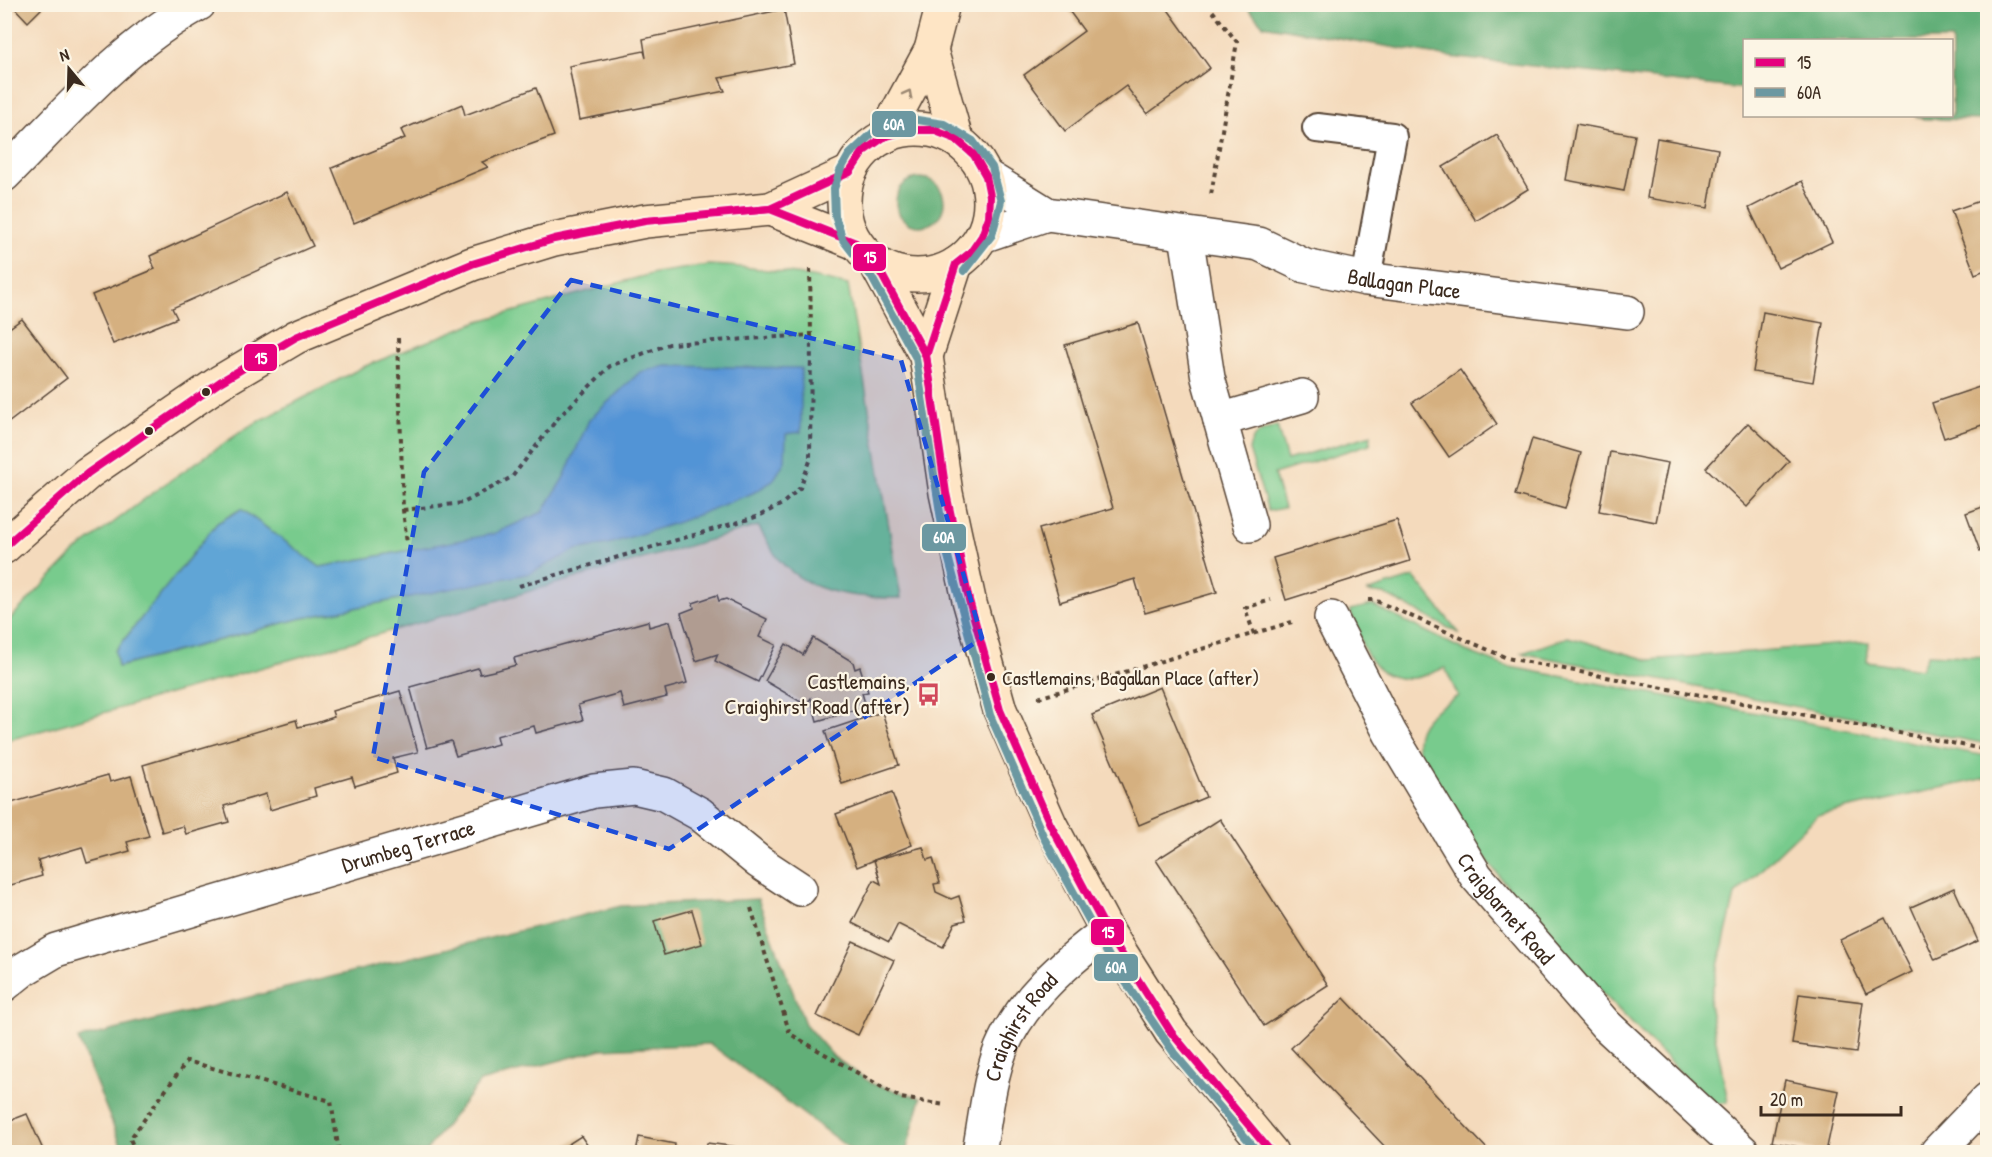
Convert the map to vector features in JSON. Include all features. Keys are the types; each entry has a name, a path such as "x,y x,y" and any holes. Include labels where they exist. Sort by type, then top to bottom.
{"street":[{"path":"4,176 109,70 183,13 199,4"},
{"path":"884,137 931,50 943,4"},
{"path":"931,50 956,140"},
{"path":"770,209 810,225 866,253 896,273 916,275 937,273 956,264 971,252 982,236 990,206 986,176 974,155 956,140 924,130 908,130 884,137 864,151 850,172 845,189 844,208 848,226 866,253 926,356 946,493 969,600 1000,710 1050,824 1107,931 1171,1032 1271,1152"},
{"path":"4,547 88,473 220,382 296,337 472,264 554,239 645,221 770,209 850,172"},
{"name":"Ballagan Place","path":"986,176 1047,214 1259,244 1305,266 1366,279 1627,312"},
{"name":"Ballagan Place","path":"982,236 1047,214"},
{"path":"1186,235 1208,378 1250,525"},
{"path":"926,356 956,264"},
{"path":"1220,420 1302,396"},
{"name":"Craigbarnet Road","path":"1331,618 1389,733 1476,876 1606,1025 1743,1152"},
{"name":"Drumbeg Terrace","path":"4,985 24,969 57,950 594,791 634,787 664,794 700,814 759,862 800,889"},
{"name":"Craighirst Road","path":"979,1152 1000,1051 1017,1017 1043,986 1107,931"},
{"path":"1937,1152 1988,1099"}],"lane":[{"path":"1317,128 1392,137 1366,279"}],"path":[{"path":"1207,4 1237,42 1211,197"},
{"path":"519,586 759,516 782,504 800,488 810,461 810,225"},
{"path":"396,295 403,510 407,544"},
{"path":"403,510 463,503 512,477 558,418 610,366 669,344 811,335"},
{"path":"1254,634 1245,608 1271,600"},
{"path":"1360,600 1374,600 1454,637 1507,658 1988,750"},
{"path":"1000,710 1297,620"},
{"path":"759,862 746,891 790,1034 901,1098 987,1112"},
{"path":"136,1152 130,1139 187,1061 331,1101 339,1152"}],"highlighted area":[{"path":"571,280 901,360 982,638 669,849 373,757 424,472"}],"green space":[{"path":"1245,5 1987,5 1987,120 1917,117 1953,117 1953,39 1743,39 1743,89 1449,57 1263,25"},
{"path":"915,178 925,178 937,185 944,197 944,207 937,219 925,226 915,226 900,215 896,207 896,197 907,182"},
{"path":"709,265 779,271 848,285 901,598 852,595 821,588 806,581 780,561 758,526 5,741 5,624 76,551 159,488 248,427 363,367 479,321 655,273"},
{"path":"1277,426 1287,460 1371,435 1370,444 1274,474 1284,508 1268,511 1249,450 1255,436"},
{"path":"1414,577 1460,634 1384,594 1366,592"},
{"path":"1372,605 1466,651 1505,666 1987,756 1987,778 1818,815 1735,895 1709,1004 1728,1102 1713,1105 1569,958 1502,880 1472,840 1427,772 1420,759 1417,745 1417,736 1424,721 1458,696 1445,668 1414,678 1399,678 1377,668 1364,648 1350,610"},
{"path":"1568,637 1649,660 1869,642 1867,661 1921,669 1928,654 1987,657 1987,744 1522,653"},
{"path":"758,899 805,1024 834,1057 873,1084 921,1098 906,1152 854,1152 710,1044 602,1049 480,1082 425,1152 124,1152 78,1039 621,906"}],"water":[{"path":"666,366 801,368 801,432 786,434 785,461 773,481 753,493 679,522 608,544 575,550 531,573 299,619 118,667 115,651 217,523 241,509 320,567 493,534 543,512 564,477 589,420 640,372"}],"building":[{"path":"11,4 46,4 28,22"},
{"path":"1064,4 1164,4 1210,68 1147,114 1126,86 1065,131 1024,75 1084,31"},
{"path":"784,9 794,64 719,78 725,91 579,120 569,66 644,51 646,58 643,39"},
{"path":"536,88 554,136 482,162 488,167 354,223 332,168 405,138 401,130 462,104 465,115"},
{"path":"1576,124 1635,135 1624,191 1566,180"},
{"path":"1497,135 1528,189 1476,221 1443,167"},
{"path":"1657,138 1718,149 1708,208 1647,198"},
{"path":"1802,181 1832,242 1778,268 1749,208"},
{"path":"287,192 313,246 172,308 177,318 113,344 92,295 155,269 150,256"},
{"path":"1988,198 1988,269 1975,274 1951,211"},
{"path":"1763,312 1823,323 1813,382 1753,372"},
{"path":"22,319 67,378 4,426 4,332"},
{"path":"1138,323 1217,592 1145,613 1135,579 1060,602 1039,529 1113,508 1065,345"},
{"path":"1460,370 1497,424 1449,457 1412,403"},
{"path":"1988,384 1988,423 1944,438 1932,403"},
{"path":"1748,423 1789,461 1747,507 1706,468"},
{"path":"1532,439 1581,453 1565,509 1515,495"},
{"path":"1610,452 1668,463 1656,522 1599,511"},
{"path":"1988,505 1988,548 1980,551 1966,513"},
{"path":"1397,520 1410,561 1286,600 1273,558"},
{"path":"717,595 719,601 726,599 767,619 759,637 776,645 758,682 715,661 718,654 696,661 681,613 694,608 693,603"},
{"path":"648,621 649,627 670,621 687,683 665,689 667,697 624,708 620,693 578,705 583,720 536,733 534,726 496,736 498,744 456,756 451,741 427,748 410,687 478,668 480,674 498,670 516,665 514,658"},
{"path":"813,638 853,662 855,669 860,667 868,692 862,693 866,707 817,721 811,698 806,705 765,681 786,644 803,655"},
{"path":"1160,687 1206,797 1139,825 1092,715"},
{"path":"400,691 418,752 393,758 397,773 355,786 352,777 314,788 316,796 270,810 266,794 224,806 229,822 186,834 183,826 162,832 143,765 296,720 298,727 316,723 334,717 332,711"},
{"path":"882,712 899,765 842,784 825,731"},
{"path":"108,775 110,782 131,776 149,836 127,842 130,851 87,863 82,847 38,860 42,876 4,887 4,805"},
{"path":"892,793 912,845 857,867 836,814"},
{"path":"1220,819 1328,985 1264,1026 1156,860"},
{"path":"923,847 927,860 933,858 940,883 934,884 936,892 951,899 959,896 966,920 955,923 943,947 898,924 889,942 852,923 874,880 881,884 874,860"},
{"path":"1954,888 1978,941 1935,960 1911,907"},
{"path":"692,910 702,944 664,955 654,921"},
{"path":"1885,918 1912,972 1866,994 1840,940"},
{"path":"853,941 894,960 858,1035 817,1016"},
{"path":"1799,994 1863,1002 1856,1053 1792,1044"},
{"path":"1344,998 1490,1152 1390,1152 1291,1048"},
{"path":"1785,1080 1839,1091 1826,1152 1772,1142"},
{"path":"27,1114 44,1152 4,1152 4,1123"},
{"path":"581,1136 592,1152 556,1152"},
{"path":"639,1137 675,1144 674,1152 636,1152"},
{"path":"707,1143 745,1148 744,1152 706,1152"}],"transit line":[{"name":"60A","path":"964,271 992,235 1001,201 992,167 973,141 944,124 911,119 877,129 849,155 840,171 834,189 835,216 843,240 871,276 916,358 945,545 990,715 1045,840 1112,962 1174,1053 1258,1152"},
{"name":"15","path":"4,547 88,473 220,382 296,337 472,264 554,239 645,221 770,209 850,172 864,151 884,137 908,130 933,130 956,139 974,155 986,176 990,196 989,217 982,236 971,252 956,264 926,356 946,493 969,600 1000,710 1050,824 1107,931 1171,1032 1271,1152"},
{"name":"15","path":"737,212 770,209 856,243 876,264 926,356 931,387"}],"place":[{"name":"Castlemains, Bagallan Place (after)","path":"991,677"},
{"name":"Castlemains, Craighirst Road (after)","path":"928,694"}]}
